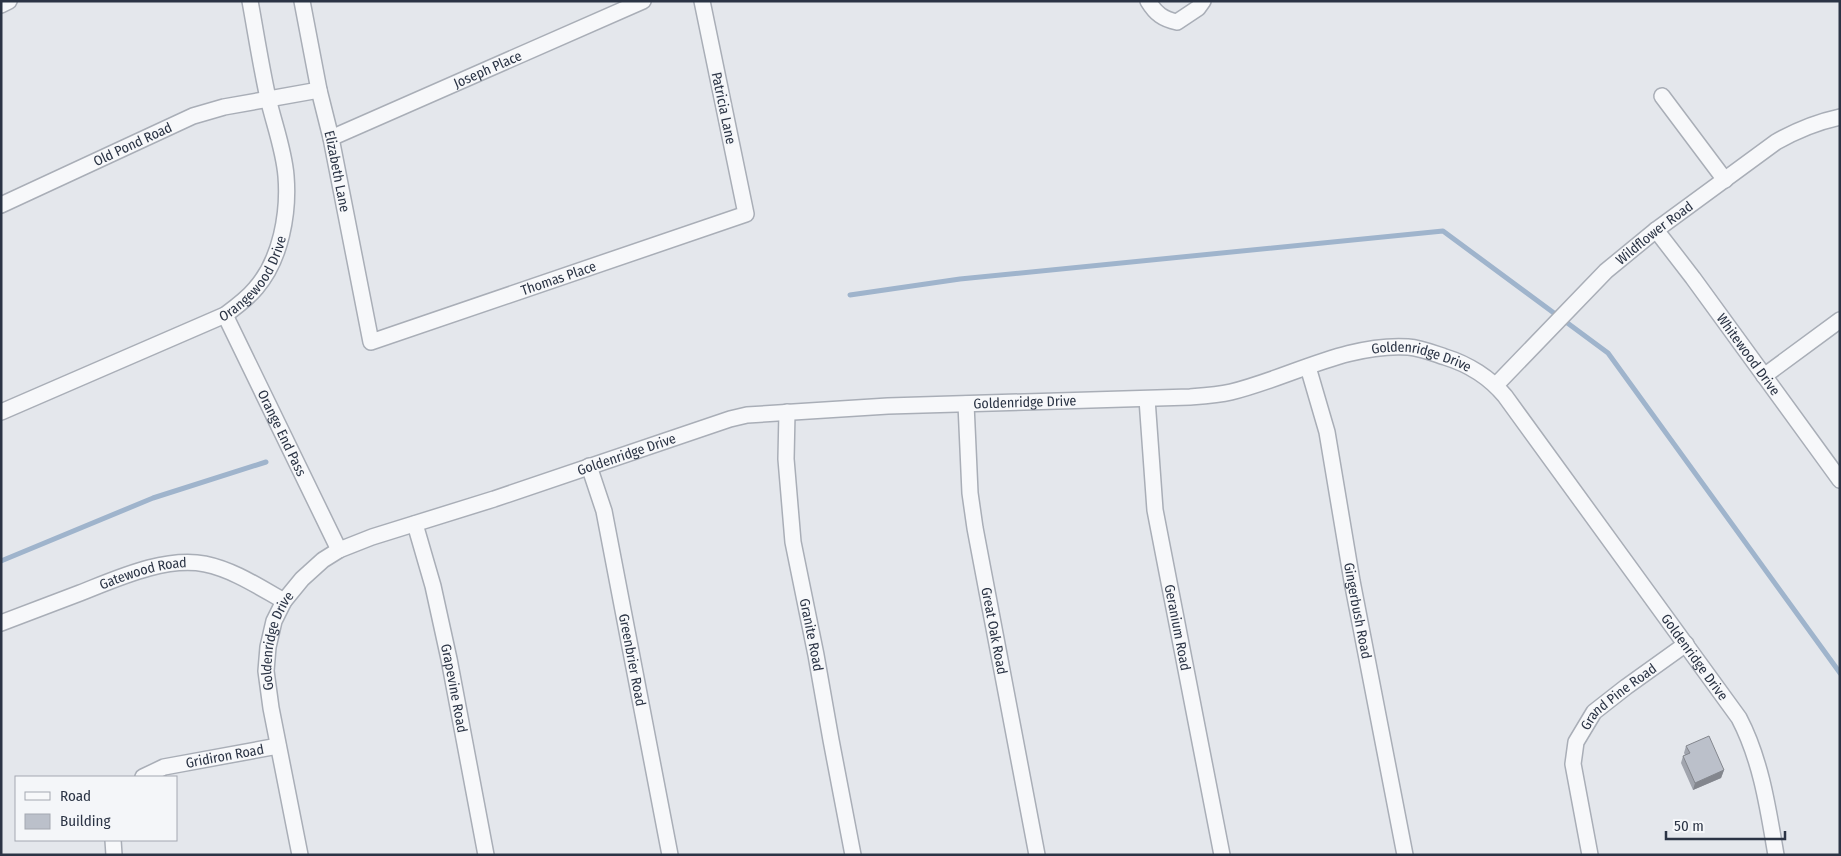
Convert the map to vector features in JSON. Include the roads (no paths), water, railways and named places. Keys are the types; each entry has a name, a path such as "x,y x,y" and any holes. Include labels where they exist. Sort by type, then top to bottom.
{"street":[{"path":"1,5 9,1"},
{"name":"Orangewood Drive","path":"1,412 225,315 244,301 267,271 280,240 286,202 286,175 268,98 250,1"},
{"name":"Elizabeth Lane","path":"302,1 319,90 332,138 371,342"},
{"name":"Joseph Place","path":"332,138 644,1"},
{"name":"Patricia Lane","path":"702,1 746,214"},
{"path":"1148,1 1154,11 1165,19 1177,22 1198,8 1203,1"},
{"name":"Old Pond Road","path":"1,205 193,116 224,107 319,90"},
{"path":"1662,96 1725,180"},
{"name":"Wildflower Road","path":"1496,385 1606,271 1656,230 1776,142 1818,122 1840,117"},
{"name":"Thomas Place","path":"371,342 746,214"},
{"name":"Whitewood Drive","path":"1656,230 1840,480"},
{"name":"Orange End Pass","path":"225,315 339,550"},
{"path":"1764,376 1840,320"},
{"name":"Goldenridge Drive","path":"300,855 278,746 266,671 268,647 274,621 284,601 302,578 323,560 339,550 372,537 747,415 888,406 1190,397 1230,392 1347,355 1382,347 1409,347 1423,349 1463,363 1496,385 1578,494 1720,690 1748,735 1768,806 1776,855"},
{"name":"Gingerbush Road","path":"1308,367 1327,432 1352,581 1406,855"},
{"name":"Geranium Road","path":"1147,399 1155,510 1222,855"},
{"name":"Great Oak Road","path":"966,404 970,493 975,528 1037,855"},
{"name":"Granite Road","path":"787,412 786,459 793,542 853,855"},
{"name":"Greenbrier Road","path":"589,466 604,511 670,855"},
{"name":"Grapevine Road","path":"415,524 433,586 449,659 486,855"},
{"name":"Gatewood Road","path":"1,623 124,576 154,567 180,563 204,564 234,573 284,601"},
{"name":"Grand Pine Road","path":"1590,855 1574,764 1576,742 1594,712 1686,644"},
{"name":"Gridiron Road","path":"145,776 164,767 278,746"},
{"path":"112,841 114,855"}],"waterway":[{"path":"850,295 960,279 1443,231 1608,353 1840,673"},
{"path":"1,561 153,498 266,462"}]}
